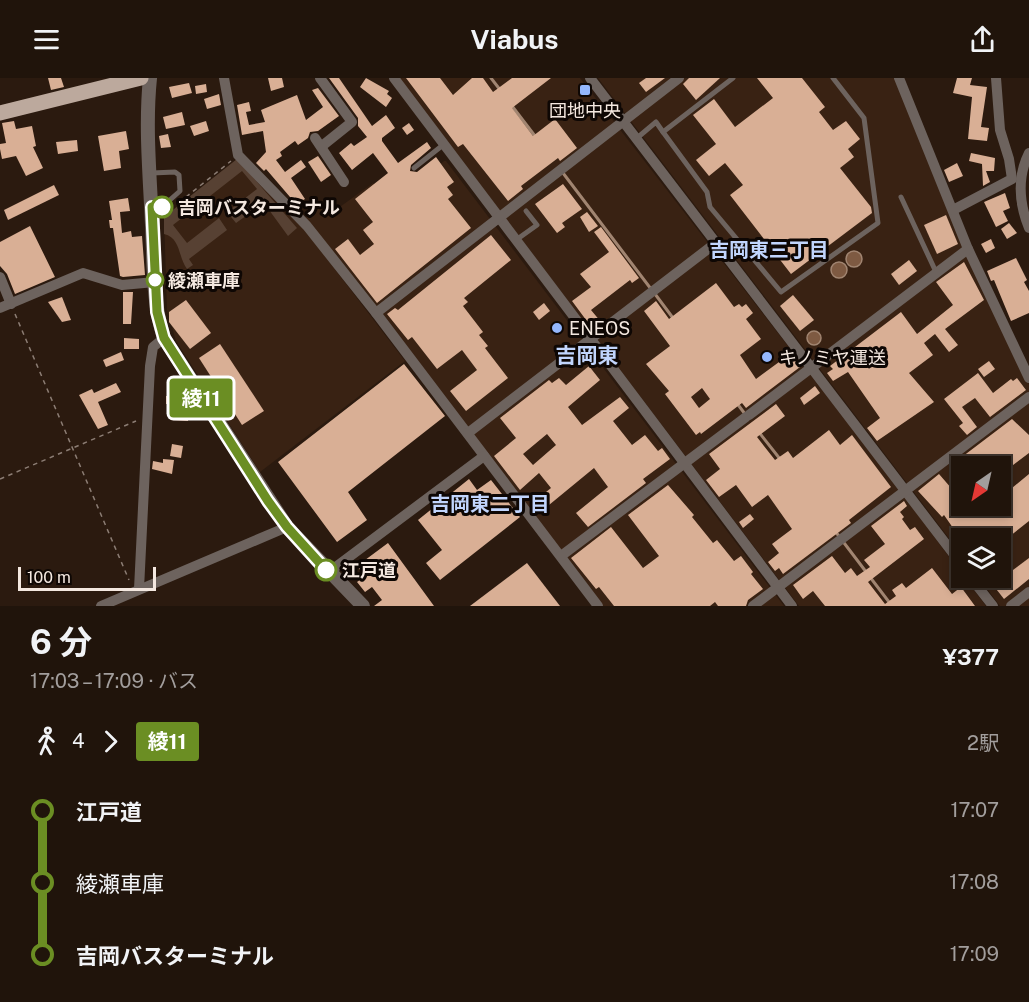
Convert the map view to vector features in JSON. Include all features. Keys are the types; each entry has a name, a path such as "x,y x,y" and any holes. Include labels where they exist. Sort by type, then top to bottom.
{"main road":[{"path":"0,113 141,78"}],"street":[{"path":"150,78 148,104 155,282 157,312 164,338 287,527 363,606"},
{"path":"224,78 238,155 286,201 376,313 598,606"},
{"path":"320,78 352,122 318,142 344,182"},
{"path":"394,78 792,606"},
{"path":"590,78 951,551"},
{"path":"376,313 679,78"},
{"path":"899,78 968,249 1029,378"},
{"path":"953,210 1012,179 1010,159 1000,130 996,78"},
{"path":"1010,159 1026,158 1021,203 1029,228"},
{"path":"468,433 717,242"},
{"path":"561,556 685,465 968,249"},
{"path":"0,277 5,306 83,273 122,285 155,282"},
{"path":"136,591 153,346 164,338"},
{"path":"753,606 1029,397"},
{"path":"329,572 484,456"},
{"path":"101,606 287,527"},
{"path":"979,588 993,606"},
{"path":"1011,606 1029,592"}],"lane":[{"path":"663,132 733,78"},
{"path":"637,138 656,122 707,192 710,207 781,292 878,223 864,118 833,78"},
{"path":"414,168 444,144"},
{"path":"150,173 175,172 180,175 180,191 162,207 152,207"},
{"path":"901,197 936,272"},
{"path":"516,240 537,225 526,211"}],"path":[{"path":"186,197 238,155"},
{"path":"5,306 74,448 136,591"},
{"path":"0,479 148,416"}],"shaded area":[{"path":"399,78 580,78 899,489 951,559 951,588 972,588 986,606 799,606"},
{"path":"598,78 897,78 950,211 1029,384 1029,606 1000,606 986,588 1011,588 1011,528 951,528 951,541"},
{"path":"237,159 292,213 405,361 260,472 176,341 167,310 164,217"},
{"path":"237,159 297,228 288,236 264,203 236,223 227,212 257,189 242,171 173,225 187,243 219,218 227,230 189,259 193,265 187,269 174,239 164,234 164,217"},
{"path":"444,161 784,606 602,606 305,218 330,199 337,209 373,183 390,204"},
{"path":"854,251 862,259 854,267 846,259"},
{"path":"839,262 847,270 839,278 831,270"},
{"path":"811,331 817,331 821,338 817,345 811,345 807,341 807,335"}],"building":[{"path":"48,78 61,78 64,87 51,90"},
{"path":"268,78 282,78 284,87 271,91"},
{"path":"329,78 339,78 372,126 386,115 395,128 382,138 382,141 398,163 427,142 431,148 411,165 410,171 417,172 436,157 454,182 447,187 453,195 448,199 471,228 377,303 335,249 348,239 360,255 374,244 363,230 373,222 355,199 388,173 373,153 352,170 339,153 351,143 354,146 367,137 358,126 358,118"},
{"path":"366,78 389,91 387,94 392,98 386,107 360,87"},
{"path":"406,78 440,78 453,95 472,78 483,78 493,92 512,78 551,78 512,108 533,136 555,119 577,148 560,161 558,158 521,186 523,189 508,201 463,144 458,147"},
{"path":"646,78 665,78 646,92 639,83"},
{"path":"689,78 720,78 696,100 683,84"},
{"path":"757,78 802,78 825,107 819,112 833,130 846,121 860,139 848,149 854,157 840,168 871,207 872,213 791,274 730,195 743,185 725,163 709,176 696,160 716,144 693,115 714,99 735,127 773,98"},
{"path":"957,78 972,78 970,85 987,87 981,127 989,128 987,141 968,139 972,97 953,93"},
{"path":"189,83 192,93 172,98 169,87"},
{"path":"206,84 207,92 196,94 195,86"},
{"path":"318,88 339,116 318,131 310,132 308,138 298,145 295,141 280,152 282,156 276,160 285,172 301,160 306,167 291,178 305,199 296,204 266,169 264,171 256,163 266,152 263,131 242,135 237,105 249,102 251,111 246,112 249,125 265,122 261,110 297,95 306,120 323,107 312,90"},
{"path":"219,94 221,105 207,109 204,99"},
{"path":"182,112 185,125 166,129 163,117"},
{"path":"14,121 16,129 32,126 36,146 33,147 43,168 26,176 16,156 2,159 0,144 6,143 2,123"},
{"path":"206,121 209,131 194,136 190,126"},
{"path":"409,123 414,130 407,135 402,128"},
{"path":"126,131 129,149 119,151 121,168 104,171 98,136"},
{"path":"168,134 171,147 161,148 159,136"},
{"path":"77,140 78,151 58,154 56,142"},
{"path":"971,153 995,158 994,171 986,171 990,182 983,186 982,164 969,161"},
{"path":"318,156 331,175 321,182 308,162"},
{"path":"957,163 963,176 949,182 944,170"},
{"path":"563,184 582,209 562,223 565,227 557,233 535,204"},
{"path":"54,185 59,195 8,220 4,210"},
{"path":"1005,193 1010,208 1003,211 1008,221 996,227 984,202"},
{"path":"128,198 130,211 120,212 122,233 131,231 132,237 142,236 145,275 123,277 120,276 113,228 110,228 109,220 112,220 109,201"},
{"path":"587,212 598,226 589,232 580,217"},
{"path":"946,215 958,244 937,254 924,225"},
{"path":"1009,223 1017,233 1007,239 1001,229"},
{"path":"30,226 55,277 15,294 7,274 0,266 0,242"},
{"path":"601,227 639,278 632,283 630,280 591,310 601,322 592,328 572,301 591,287 580,274 609,252 594,232"},
{"path":"491,235 511,260 464,298 468,302 463,306 483,332 479,335 488,346 485,348 508,378 466,411 450,391 477,370 462,350 437,369 412,337 408,340 387,314 395,308 398,310"},
{"path":"991,239 995,248 986,253 981,244"},
{"path":"1016,258 1027,280 1024,282 1029,291 1029,313 1011,321 994,280 991,281 987,271"},
{"path":"909,260 917,271 899,285 891,274"},
{"path":"964,262 984,300 945,329 958,345 949,352 935,334 924,343 933,355 909,373 934,402 877,441 867,428 880,418 848,372 833,381 827,373 833,369 830,366 901,312 917,334 953,305 936,282"},
{"path":"716,283 734,307 739,304 742,307 746,304 753,313 746,319 761,339 740,355 756,379 790,354 800,367 746,408 742,403 701,434 700,432 696,435 665,394 669,391 646,364 670,346 644,311 656,301 669,319","holes":["702,388 710,399 699,408 691,397"]},
{"path":"123,292 133,292 131,324 123,324"},
{"path":"793,295 814,320 800,331 780,306"},
{"path":"62,297 71,320 62,322 48,302"},
{"path":"186,300 211,333 190,349 169,322 169,312"},
{"path":"544,303 550,311 539,320 533,312"},
{"path":"124,338 139,339 139,349 124,349"},
{"path":"220,344 264,411 242,425 199,358"},
{"path":"121,352 124,360 106,367 103,360"},
{"path":"989,361 995,369 984,377 978,369"},
{"path":"404,364 445,416 348,492 367,520 337,542 278,462"},
{"path":"589,366 600,380 568,407 582,425 620,397 629,408 613,421 632,445 645,435 658,451 662,448 670,459 643,479 646,483 588,527 576,513 608,487 594,468 549,505 541,496 551,488 539,473 520,490 494,456 516,438 500,418 549,380 552,383 559,378 566,385","holes":["547,434 556,445 533,465 523,454"]},
{"path":"978,373 993,393 1011,379 1013,381 1017,378 1026,390 990,417 975,398 962,407 977,427 967,435 959,426 963,423 944,399"},
{"path":"116,383 121,392 98,402 108,425 98,429 79,395 92,389 94,393"},
{"path":"815,386 820,393 804,405 800,398"},
{"path":"166,396 181,396 181,410 189,411 188,421 171,420 172,404 166,404"},
{"path":"776,404 785,416 757,437 775,460 788,451 793,458 829,430 840,445 852,435 891,487 849,520 851,523 783,574 779,568 775,571 768,562 779,553 772,544 792,529 768,495 752,507 736,485 719,497 706,480 720,469 709,454"},
{"path":"1012,419 1029,435 1029,453 1011,467 1011,456 963,456"},
{"path":"172,444 183,446 181,458 170,456"},
{"path":"163,459 174,460 172,474 152,469 153,461 163,463"},
{"path":"939,474 951,488 951,516 1011,516 1011,489 1029,474 1029,521 1011,535 1011,528 953,528 944,515 942,517 918,491"},
{"path":"469,479 477,490 491,480 520,517 440,580 426,563 442,550 418,520"},
{"path":"668,485 694,515 692,517 713,543 717,540 734,561 741,556 753,572 751,574 763,589 748,600 746,606 718,606 715,602 710,606 614,606 599,587 596,589 571,558 611,527 643,568 659,556 628,515"},
{"path":"904,501 907,506 900,512 904,517 902,519 910,530 915,527 924,539 868,582 885,604 896,596 892,590 902,583 906,588 932,568 952,594 962,588 975,606 825,606 813,591 803,599 793,585 832,556 845,573 851,568 857,576 870,567 864,560 885,544 871,526"},
{"path":"750,514 754,519 743,528 739,522"},
{"path":"388,543 434,606 374,606 382,600 372,587 365,592 357,582 365,576 357,566"},
{"path":"1029,558 1029,579 1004,599 995,588 1011,588 1011,572"},
{"path":"527,563 560,606 470,606"}],"waterway":[{"path":"491,78 501,91"},
{"path":"512,106 535,136"},
{"path":"563,173 651,289"},
{"path":"655,294 673,318"},
{"path":"736,402 745,414"},
{"path":"758,431 780,459"},
{"path":"835,531 892,606"}],"bus line":[{"name":"綾11","path":"162,207 152,207 157,312 164,338 182,370 268,501 287,527 326,570"}],"place":[{"name":"団地中央","path":"585,90"},
{"name":"吉岡バスターミナル","path":"162,207"},
{"name":"綾瀬車庫","path":"155,280"},
{"name":"ENEOS","path":"557,328"},
{"name":"キノミヤ運送","path":"767,357"},
{"name":"江戸道","path":"326,570"}],"district":[{"name":"吉岡東三丁目","path":"769,250"},
{"name":"吉岡東","path":"587,355"},
{"name":"吉岡東二丁目","path":"490,504"}]}
